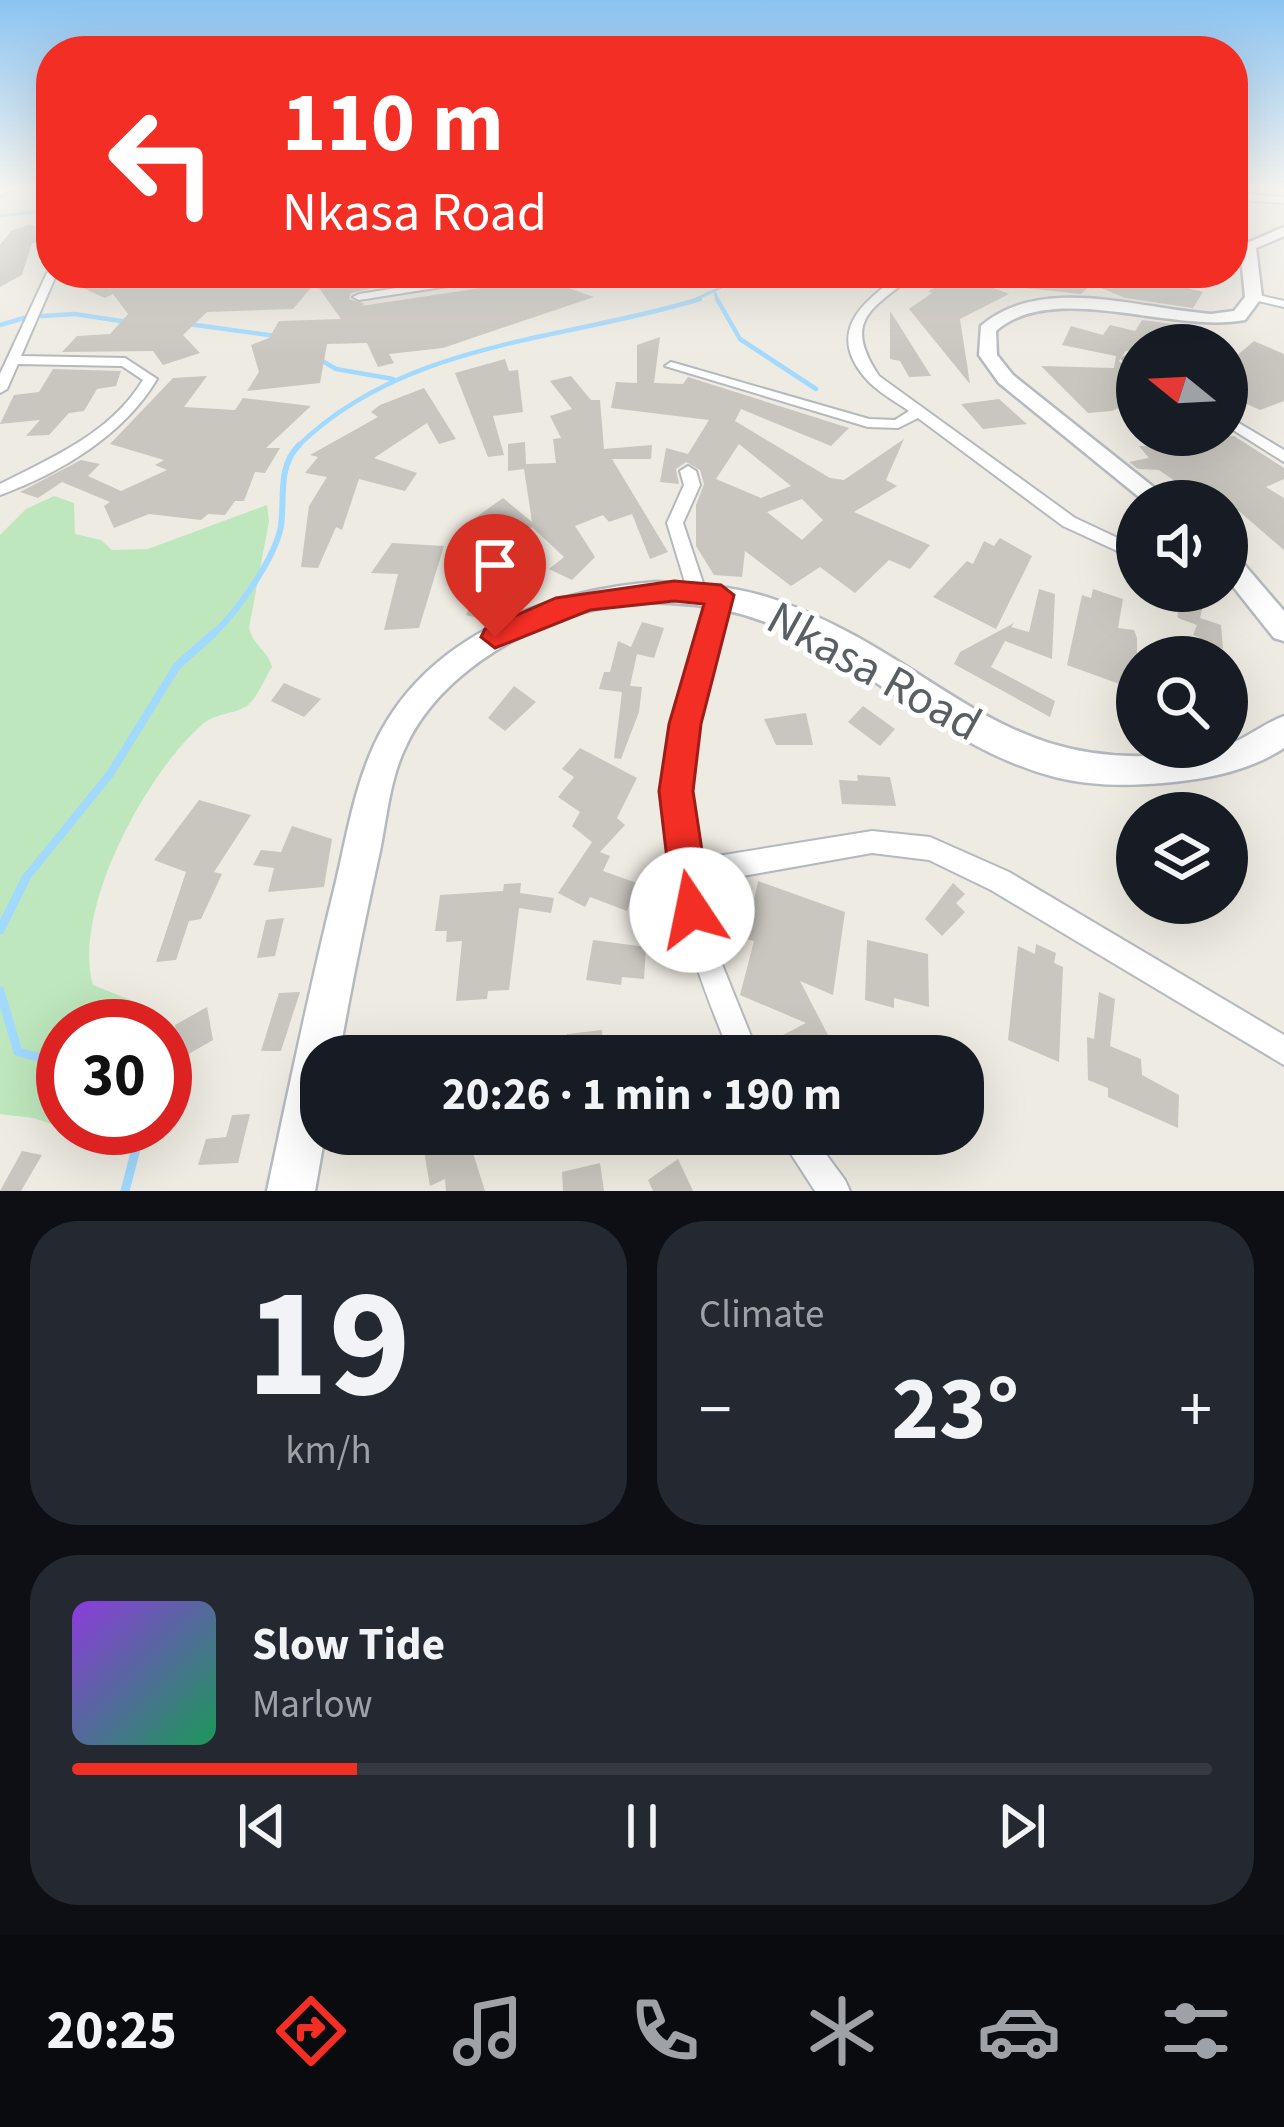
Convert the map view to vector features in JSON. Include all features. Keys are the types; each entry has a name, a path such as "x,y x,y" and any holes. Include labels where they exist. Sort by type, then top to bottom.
{"street":[{"path":"1133,480 1006,379 988,355 987,330 1003,314 1035,304 1206,321 1238,316 1250,308 1254,296 1248,246"},
{"path":"0,389 46,288"},
{"path":"359,297 399,288"},
{"path":"890,288 864,307 853,332 854,345 874,379 1069,522 1116,544"},
{"path":"1254,296 1284,304"},
{"path":"0,490 88,443 133,404 151,379 125,362 15,360"},
{"path":"671,366 868,423 898,424 917,412"},
{"path":"1248,434 1284,457"},
{"path":"688,471 692,484 675,523 709,594 679,752 677,826 701,947 737,1035"},
{"name":"Nkasa Road","path":"290,1191 379,780 410,710 454,664 536,617 611,596 709,594 812,624 984,731 1061,764 1090,769 1214,764 1249,754 1284,730"},
{"path":"1248,594 1284,630"},
{"path":"684,874 872,842 930,849 1000,881 1284,1051"},
{"path":"809,1155 834,1191"}],"green space":[{"path":"54,496 74,503 75,534 101,540 112,550 148,549 267,505 269,521 249,628 272,667 247,706 204,723 182,745 138,807 119,844 103,882 89,954 93,985 128,999 36,999 36,1119 0,1114 0,535 26,509"}],"building":[{"path":"36,243 22,275 0,287 0,245"},
{"path":"83,288 311,288 293,309 207,312 183,335 200,353 163,365 153,351 62,352 77,336 110,334 128,314 113,294 105,298"},
{"path":"319,288 372,288 351,293 349,299 365,304 361,306 481,288 569,288 594,297 443,348 389,354 394,363 378,367 367,343 327,344 320,383 247,391 259,372 251,345 269,338 279,321 341,319"},
{"path":"993,288 1009,294 960,319 970,384 909,309 932,293 928,291"},
{"path":"1026,288 1088,288 1081,294"},
{"path":"1101,288 1203,292 1193,308 1125,298"},
{"path":"890,311 931,376 909,377 900,361 890,359"},
{"path":"1110,325 1116,326 1116,356 1062,345 1071,326 1103,335"},
{"path":"660,337 654,383 683,384 688,377 849,428 831,446 741,409 735,421 830,478 844,480 904,439 886,480 897,486 854,512 930,545 910,569 889,560 855,593 820,567 791,586 745,551 742,577 714,575 696,546 696,505 704,484 700,470 686,462 676,469 679,484 660,482 666,448 688,454 709,420 611,408 616,382 637,383 637,345","holes":["739,444 791,486 761,498 716,479","802,499 823,520 802,540 767,512"]},
{"path":"1254,341 1284,354 1284,401 1260,410 1248,405 1248,346"},
{"path":"1116,356 1116,409 1088,413 1041,366 1114,368"},
{"path":"505,359 509,371 518,370 523,412 493,416 504,455 488,457 455,373"},
{"path":"53,369 121,371 116,386 97,389 84,411 69,413 49,435 26,436 40,420 0,424 14,395 39,392"},
{"path":"207,376 184,407 235,410 243,398 311,406 266,448 280,448 265,473 255,472 244,501 235,501 225,515 208,514 201,520 149,514 114,528 104,506 110,502 62,482 38,498 20,492 81,460 100,464 88,476 121,491 167,470 155,465 164,460 110,444 173,378"},
{"path":"571,376 591,400 600,400 604,449 652,445 651,459 612,459 668,552 650,559 632,514 609,522 603,515 575,526 595,557 572,580 549,569 564,557 532,527 499,548 468,523 503,498 532,522 524,469 508,471 508,444 525,442 526,464 556,463 553,439 561,438 550,416 572,409 550,381"},
{"path":"424,388 456,439 439,444 427,423 374,458 417,473 405,491 359,479 342,530 336,527 318,568 301,567 309,506 327,477 305,473 318,457 310,455 378,417 371,412 380,405"},
{"path":"999,399 1027,424 983,429 961,404"},
{"path":"1248,445 1284,468 1284,479 1266,487 1284,498 1284,550 1248,519 1248,480 1173,480 1159,470 1138,469 1129,462 1248,456"},
{"path":"1000,538 1032,556 996,629 933,597 967,561 973,564 984,541 994,546"},
{"path":"392,543 444,546 419,628 384,630 398,574 371,573"},
{"path":"465,570 512,581 489,621 466,615 477,590 455,586"},
{"path":"1039,589 1055,594 1052,659 1005,641 991,667 1055,701 1050,717 954,664 960,652 1014,623 1011,627 1029,632"},
{"path":"1093,589 1116,597 1116,612 1121,612 1118,628 1134,630 1136,636 1116,636 1116,683 1067,665 1082,595 1091,598"},
{"path":"1178,612 1202,612 1200,618 1221,625 1222,636 1195,636 1197,625 1178,618"},
{"path":"642,622 664,628 654,658 637,654 630,686 642,687 639,712 621,759 614,758 622,692 599,689 604,672 610,672 618,641 631,647"},
{"path":"284,683 321,699 304,717 271,701"},
{"path":"514,686 536,702 505,731 488,718"},
{"path":"863,706 895,729 880,746 848,722"},
{"path":"806,713 813,745 776,745 764,719"},
{"path":"580,748 637,778 617,818 625,825 600,852 610,856 603,871 637,883 627,911 590,897 585,907 558,893 592,842 572,826 580,812 558,797 574,777 562,769"},
{"path":"857,775 890,777 896,806 842,804 839,780 858,781"},
{"path":"199,800 251,815 214,872 222,874 201,919 189,921 176,960 156,962 186,872 154,860"},
{"path":"292,826 332,839 324,887 268,892 274,868 253,865 261,850 281,852"},
{"path":"758,881 845,912 833,995 800,981 828,1035 783,1035 806,1023 740,995 754,941 746,939"},
{"path":"521,883 520,893 554,898 551,913 519,908 509,990 488,991 487,999 456,1001 462,941 446,942 447,931 435,931 440,895 503,891 504,884"},
{"path":"953,883 965,894 956,903 965,912 942,936 925,919"},
{"path":"284,918 275,956 257,958 266,920"},
{"path":"593,940 646,947 644,979 622,977 621,985 586,980"},
{"path":"867,940 928,954 929,1007 894,998 894,1008 865,1000"},
{"path":"1036,944 1056,953 1054,963 1063,967 1059,1062 1008,1040 1018,946 1035,954"},
{"path":"300,992 281,1051 261,1051 279,993"},
{"path":"1099,992 1115,999 1110,1046 1141,1059 1142,1075 1179,1095 1178,1128 1108,1097 1108,1088 1088,1080 1087,1037 1094,1039"},
{"path":"207,1007 213,1040 192,1052 192,1015"},
{"path":"602,1030 602,1035 567,1034"},
{"path":"250,1114 238,1163 198,1165 206,1139 226,1137 232,1115"},
{"path":"22,1151 42,1155 21,1191 0,1191"},
{"path":"425,1155 474,1155 485,1191 446,1191 445,1179 430,1186"},
{"path":"678,1159 693,1191 653,1191 648,1180"},
{"path":"600,1163 604,1191 563,1191 562,1172"}],"waterway":[{"path":"691,301 719,288"},
{"path":"715,293 717,299"},
{"path":"691,301 700,299"},
{"path":"717,299 740,339 816,389"},
{"path":"298,446 338,413 385,385 435,365 691,301"},
{"path":"42,316 75,314 127,322"},
{"path":"0,325 24,318"},
{"path":"188,324 276,336"},
{"path":"319,359 336,369 393,379"},
{"path":"211,636 242,601 271,554 281,526 287,463 298,446"},
{"path":"26,877 110,774 177,666 214,633"},
{"path":"0,930 26,877"},
{"path":"0,991 18,1052 36,1056"},
{"path":"125,1191 134,1155"}],"route":[{"path":"495,637 556,608 590,600 674,591 721,595 679,752 677,826 692,910"}]}
